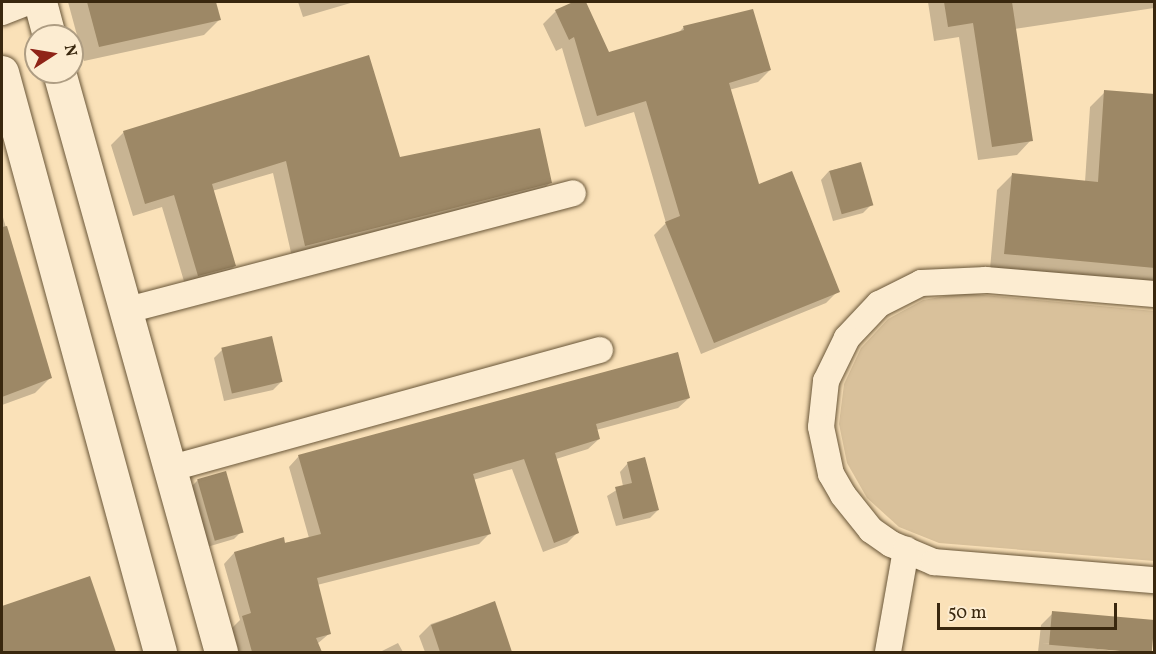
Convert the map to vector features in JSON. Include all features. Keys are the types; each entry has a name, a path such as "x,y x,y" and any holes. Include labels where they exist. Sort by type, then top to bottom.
{"main road":[{"path":"40,2 46,24"},
{"path":"2,72 160,652"},
{"path":"62,84 221,652"}],"street":[{"path":"2,12 28,2"},
{"path":"124,311 573,193"},
{"path":"1155,294 986,280 935,280 900,292 864,318 847,338 826,381 821,427 831,474 855,514 871,530 906,550 934,562 1155,580"},
{"path":"168,469 600,350"},
{"path":"888,652 906,550"}],"shaded area":[{"path":"963,293 1154,311 1154,561 939,543 899,527 867,498 847,463 839,424 844,384 861,348 888,319 923,300"}],"building":[{"path":"87,2 216,2 221,20 99,47"},
{"path":"573,2 586,2 609,52 684,30 683,26 753,9 771,70 729,83 759,184 792,171 840,292 714,343 665,222 680,216 646,101 597,116 574,37 569,40 555,10"},
{"path":"944,2 1012,2 1033,141 992,147 973,23 948,27"},
{"path":"369,55 400,157 540,128 552,183 305,246 286,161 212,184 236,266 198,276 174,195 145,204 123,131"},
{"path":"1104,90 1155,94 1155,268 1004,254 1012,173 1098,182"},
{"path":"861,162 873,205 842,214 829,171"},
{"path":"7,226 52,378 2,397 2,227"},
{"path":"272,336 283,382 232,393 221,348"},
{"path":"678,352 690,398 596,424 600,439 555,453 579,533 554,543 524,459 473,474 491,534 317,578 331,634 316,638 322,652 252,652 242,616 251,613 234,552 284,537 285,543 321,534 298,455"},
{"path":"645,457 659,510 623,519 615,487 632,483 627,462"},
{"path":"226,471 244,533 215,541 197,479"},
{"path":"90,576 116,652 2,652 2,606"},
{"path":"495,601 512,652 440,652 431,625"},
{"path":"1052,611 1154,620 1152,652 1049,645"}]}
